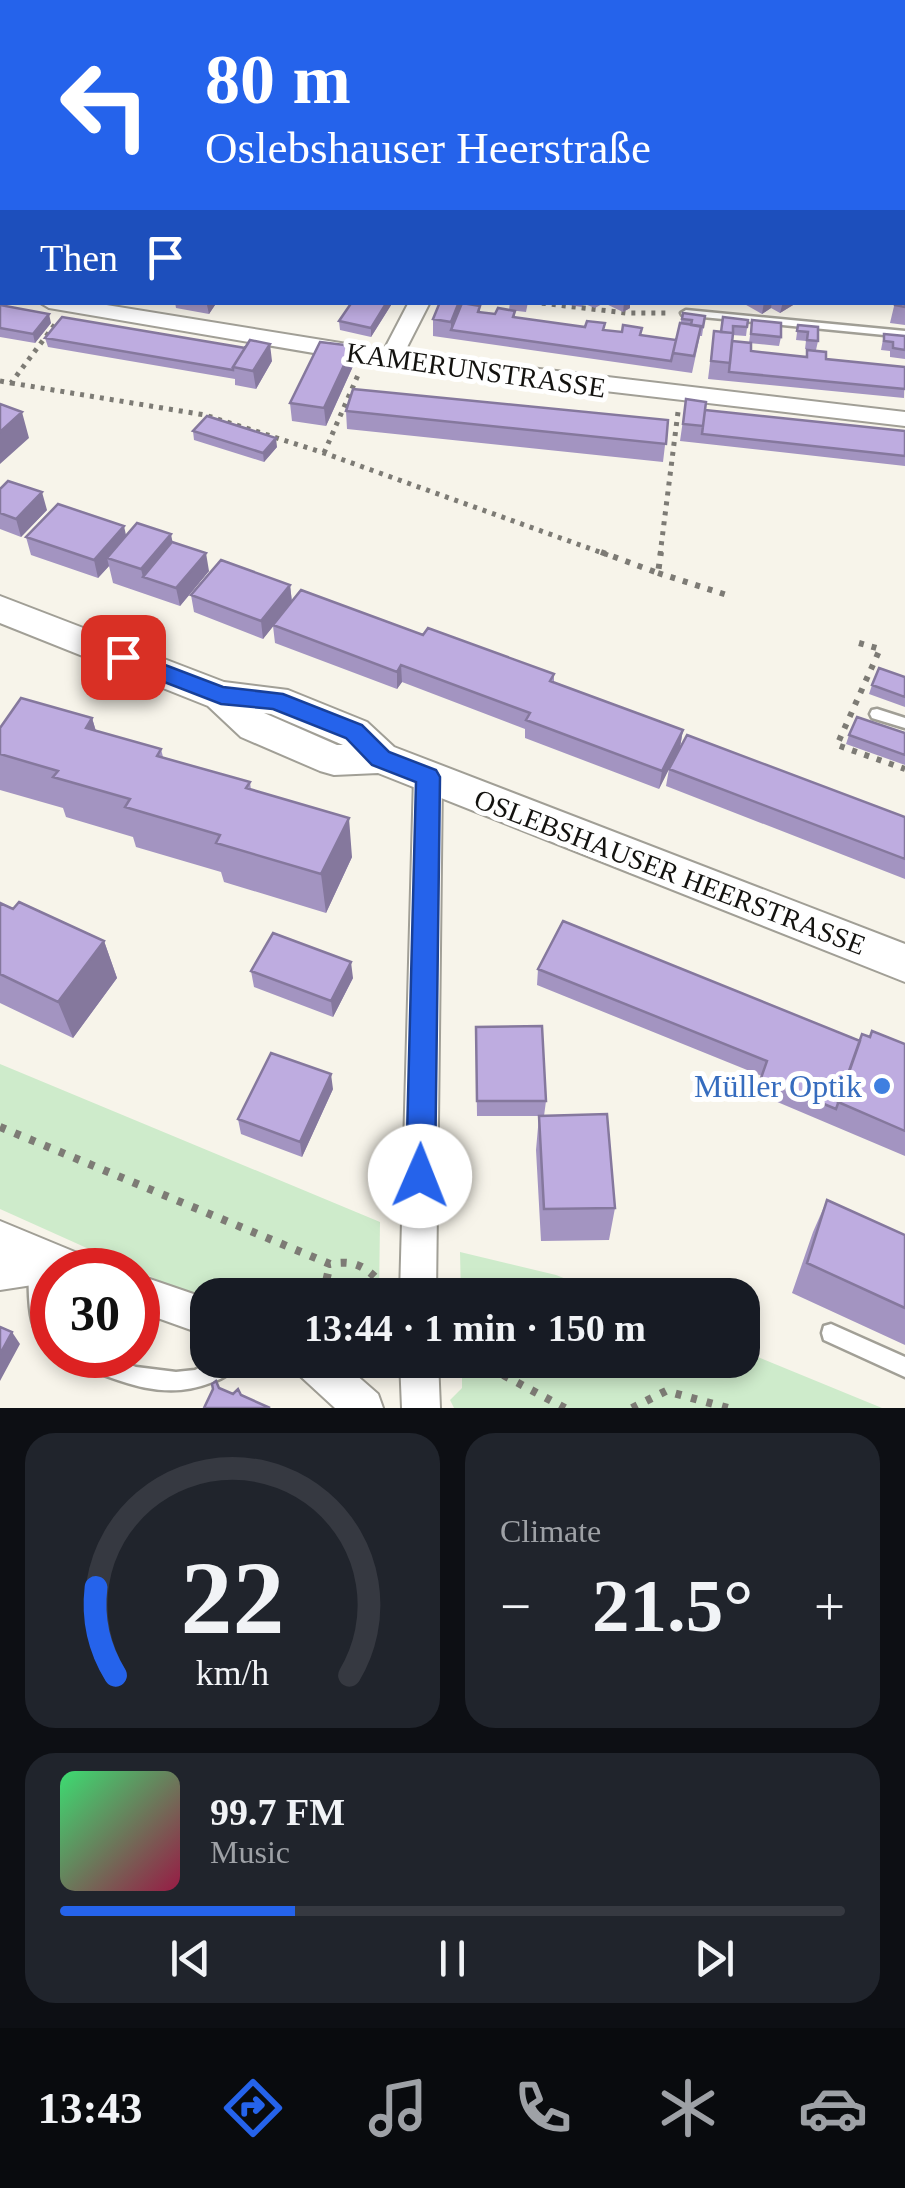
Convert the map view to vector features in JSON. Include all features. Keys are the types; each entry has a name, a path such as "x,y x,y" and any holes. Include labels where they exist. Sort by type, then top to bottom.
{"main road":[{"name":"OSLEBSHAUSER HEERSTRASSE","path":"0,610 221,696 254,727 334,760 380,758 905,964"}],"street":[{"name":"KAMERUNSTRASSE","path":"65,305 366,356 680,397 905,419"},
{"path":"390,359 418,305"},
{"path":"418,1278 428,777"},
{"path":"0,1240 30,1254"},
{"path":"0,1272 30,1269"},
{"path":"160,1301 190,1312"},
{"path":"330,1378 364,1408"},
{"path":"419,1378 420,1408"}],"lane":[{"path":"686,314 905,334"},
{"path":"878,714 905,723"},
{"path":"831,1333 905,1368"},
{"path":"135,1378 174,1383 191,1378"}],"path":[{"path":"10,383 58,305"},
{"path":"558,305 626,313 686,314"},
{"path":"324,453 366,356"},
{"path":"0,380 205,415 727,595"},
{"path":"658,573 680,397"},
{"path":"0,1127 330,1264 350,1260 377,1278"},
{"path":"327,1278 330,1264"},
{"path":"508,1378 566,1408"},
{"path":"632,1408 666,1391 728,1408"}],"green space":[{"path":"0,1064 380,1222 379,1278 190,1278 190,1294 160,1281 160,1248 87,1248 0,1209"},
{"path":"460,1252 564,1278 461,1278"},
{"path":"760,1358 882,1408 454,1408 450,1400 462,1388 462,1378 760,1378"}],"building":[{"path":"0,305 49,314 33,334 0,328"},
{"path":"350,305 385,305 371,328 339,321"},
{"path":"439,305 458,305 451,322 433,319"},
{"path":"461,305 474,305 480,306 478,312 495,314 498,308 515,311 513,317 585,327 587,321 605,323 603,330 622,332 623,325 642,328 640,335 676,340 671,361 451,330"},
{"path":"683,313 705,316 703,327 682,319"},
{"path":"62,317 245,348 233,370 45,338"},
{"path":"723,317 748,320 747,327 733,326 733,333 721,332"},
{"path":"752,320 781,323 781,337 751,334"},
{"path":"680,323 701,326 694,356 673,353"},
{"path":"798,325 818,327 818,341 807,340 808,332 797,331"},
{"path":"714,331 733,333 730,363 711,361"},
{"path":"884,334 905,336 905,350 893,348 893,342 884,341"},
{"path":"250,340 270,344 253,371 233,367"},
{"path":"732,341 751,343 751,351 807,357 807,350 826,352 826,359 905,367 905,389 729,372"},
{"path":"320,342 353,346 324,408 290,403"},
{"path":"353,389 668,420 666,444 346,411"},
{"path":"686,399 706,402 703,426 683,424"},
{"path":"0,404 22,412 0,432"},
{"path":"705,410 905,431 905,456 702,434"},
{"path":"207,416 276,438 263,453 193,431"},
{"path":"8,481 42,492 16,519 0,513 0,489"},
{"path":"58,504 124,526 94,560 26,537"},
{"path":"137,523 171,534 141,569 107,558"},
{"path":"172,542 206,553 176,588 143,577"},
{"path":"221,560 290,585 261,621 191,595"},
{"path":"301,590 423,635 428,628 554,674 550,681 683,730 662,771 526,720 530,713 401,665 397,672 273,625"},
{"path":"879,668 905,677 905,697 872,685"},
{"path":"21,698 92,718 86,728 161,749 157,756 250,782 246,788 349,818 321,874 216,843 220,835 125,807 130,799 53,777 58,771 0,754 0,728"},
{"path":"857,717 905,733 905,755 849,735"},
{"path":"687,735 905,817 905,859 669,769"},
{"path":"19,902 104,941 58,1002 0,974 0,903 13,909"},
{"path":"563,921 860,1041 836,1109 761,1078 767,1061 538,969"},
{"path":"273,933 351,962 331,1001 251,971"},
{"path":"542,1026 546,1101 477,1101 476,1027"},
{"path":"872,1031 905,1044 905,1131 838,1102 862,1034 870,1037"},
{"path":"271,1053 331,1074 300,1142 238,1119"},
{"path":"607,1114 615,1208 544,1209 539,1116"},
{"path":"827,1200 905,1235 905,1308 807,1263"},
{"path":"0,1327 12,1332 0,1354"},
{"path":"216,1381 219,1388 233,1394 238,1389 241,1395 270,1408 204,1408"}],"place":[{"name":"Müller Optik","path":"882,1086"}],"route":[{"path":"123,657 221,696 275,700 354,732 380,758 428,777 420,1176"}]}
